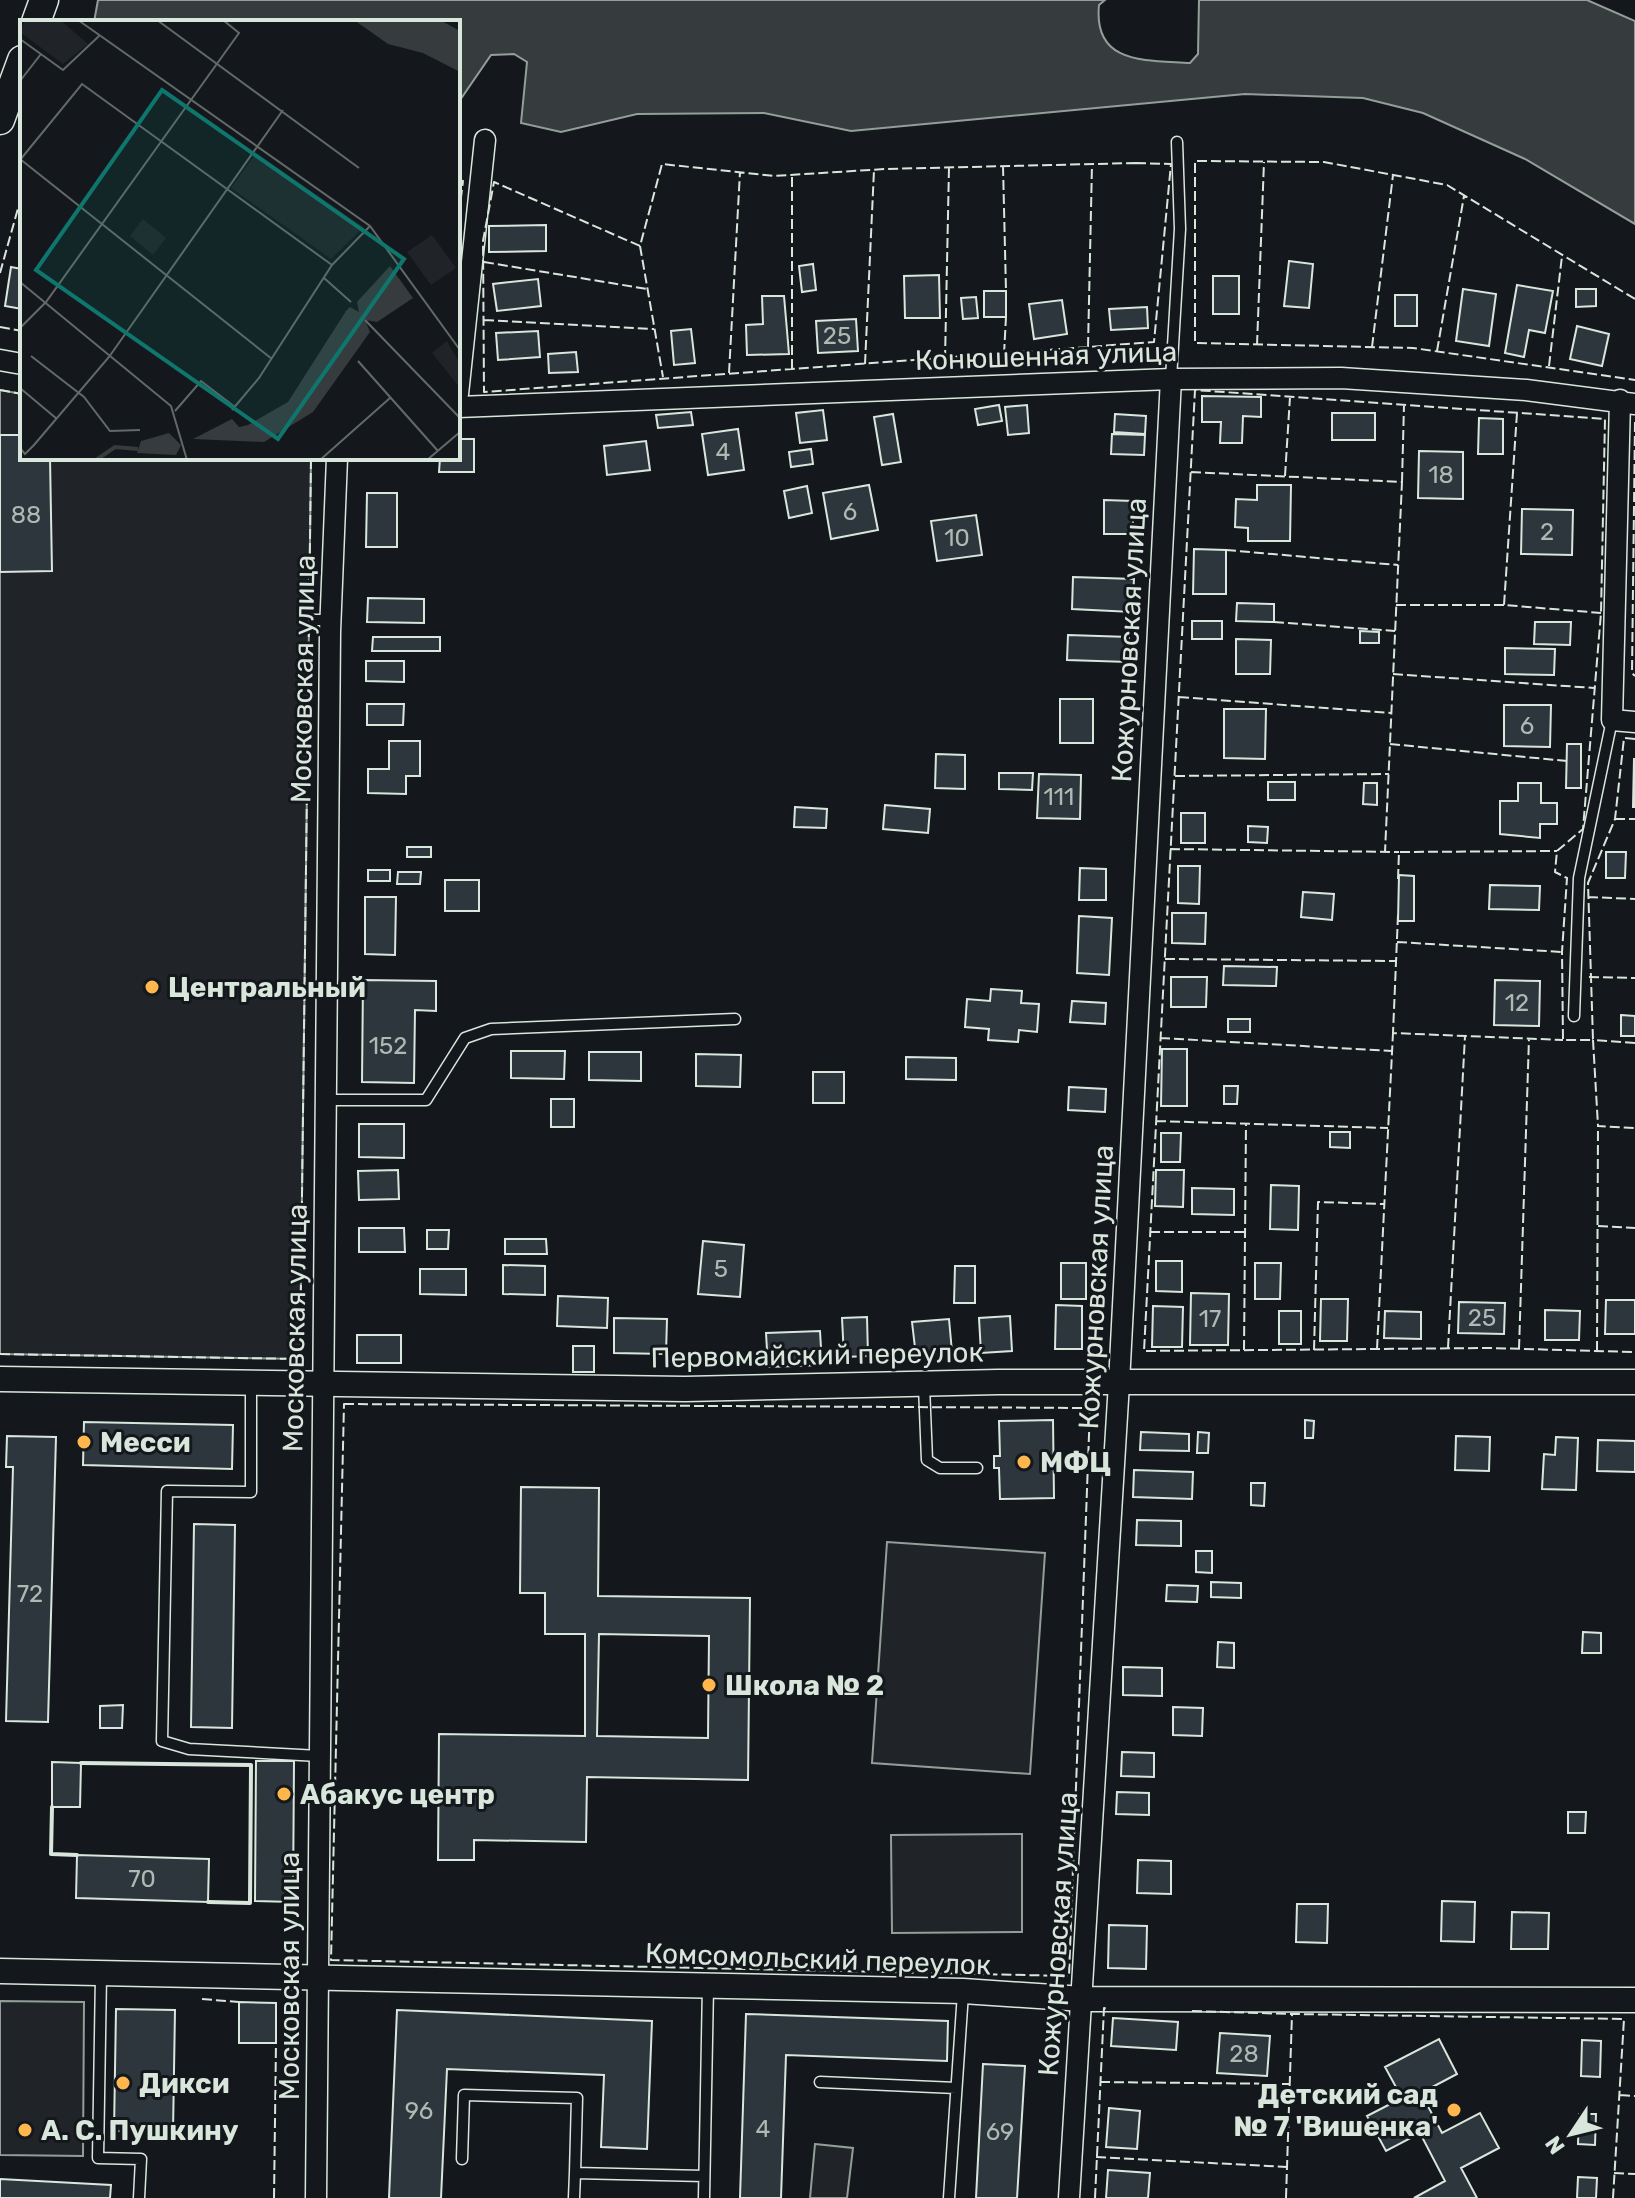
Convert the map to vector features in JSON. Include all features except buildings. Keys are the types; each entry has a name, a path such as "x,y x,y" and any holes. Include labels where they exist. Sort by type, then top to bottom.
{"main road":[{"path":"37,20 44,0"},
{"path":"0,120 20,65"}],"street":[{"path":"460,375 485,140"},
{"path":"0,360 20,364"},
{"name":"Конюшенная улица","path":"460,407 1171,379 1341,378 1628,402"},
{"name":"Кожурновская улица","path":"1069,2198 1119,1383 1171,379"},
{"path":"1628,402 1612,720 1635,722"},
{"name":"Московская улица","path":"316,2198 325,1100 331,620 337,460"},
{"name":"Первомайский переулок","path":"0,1379 670,1389 924,1384 1635,1382"},
{"name":"Комсомольский переулок","path":"0,1971 963,1991 1083,1999 1635,2000"}],"lane":[{"path":"1171,379 1180,229 1177,142"},
{"path":"309,620 331,620"},
{"path":"1574,1016 1579,878 1612,720"},
{"path":"325,1100 426,1100 465,1038 491,1029 735,1019"},
{"path":"252,1382 251,1492 167,1491 162,1741 189,1749 319,1756"},
{"path":"924,1384 927,1460 940,1468 977,1468"},
{"path":"101,1973 98,2158 141,2159 139,2198"},
{"path":"704,2198 708,1986"},
{"path":"949,2198 963,1991"},
{"path":"820,2082 956,2088"},
{"path":"462,2159 464,2095 577,2098 574,2198"},
{"path":"575,2173 704,2176"}],"shaded area":[{"path":"98,0 1105,0 1099,5 1099,25 1104,39 1114,49 1140,59 1190,63 1198,54 1199,0 1587,0 1635,21 1635,224 1525,159 1423,113 1363,98 1245,94 851,131 764,113 637,114 561,132 521,123 527,62 514,54 491,55 460,100 460,20 94,20"},
{"name":"Центральный","path":"0,390 20,394 20,460 311,460 300,1359 0,1354"},
{"path":"887,1542 1045,1553 1030,1774 872,1763"},
{"path":"1022,1834 1022,1932 892,1933 891,1835"},
{"path":"0,2001 84,2002 83,2156 0,2155"},
{"path":"815,2144 853,2148 847,2198 810,2198"}],"fence":[{"path":"1635,299 1447,185 1324,162 1195,161 1195,343 1413,348 1635,380"},
{"path":"1257,345 1264,162"},
{"path":"1136,163 1171,164 1154,342 484,392 483,241 494,182 640,246 662,164 774,176 884,169 1136,163"},
{"path":"1088,347 1092,164"},
{"path":"1003,166 1006,291"},
{"path":"945,360 949,167"},
{"path":"865,364 874,170"},
{"path":"729,373 740,172"},
{"path":"792,175 792,369"},
{"path":"1372,347 1393,175"},
{"path":"460,180 463,181 460,206"},
{"path":"1437,351 1464,196"},
{"path":"0,273 20,201"},
{"path":"640,246 663,377"},
{"path":"1549,366 1562,256"},
{"path":"484,262 647,289"},
{"path":"1004,354 1006,317"},
{"path":"484,320 654,329"},
{"path":"0,327 20,331"},
{"path":"0,390 20,394"},
{"path":"1635,739 1624,738 1615,819 1588,883 1593,1040 1563,1040 1562,952 1567,878 1555,872 1557,851 1583,829 1601,613 1605,419 1195,390 1144,1351 1488,1348 1635,1352"},
{"path":"1285,476 1290,397"},
{"path":"1402,482 1404,405"},
{"path":"1517,413 1504,605 1601,613"},
{"path":"1635,422 1632,673 1635,676"},
{"path":"0,1354 300,1359 311,460"},
{"path":"1191,472 1402,482 1385,852"},
{"path":"1226,550 1398,565"},
{"path":"1396,605 1504,605"},
{"path":"1274,622 1395,631"},
{"path":"1393,674 1594,688"},
{"path":"1179,697 1391,713"},
{"path":"1390,744 1567,761"},
{"path":"1175,776 1389,774"},
{"path":"1615,819 1635,819"},
{"path":"1170,849 1399,852"},
{"path":"1398,879 1399,852 1557,851"},
{"path":"1588,897 1635,899"},
{"path":"1398,915 1393,1033 1563,1040"},
{"path":"1397,942 1562,952"},
{"path":"1165,959 1396,961"},
{"path":"1589,977 1635,978"},
{"path":"1377,1349 1393,1033"},
{"path":"1448,1348 1465,1036"},
{"path":"1160,1038 1392,1051"},
{"path":"1519,1349 1529,1038"},
{"path":"1635,1043 1593,1040 1598,1126 1635,1128"},
{"path":"1156,1121 1388,1128"},
{"path":"1244,1350 1246,1124"},
{"path":"1597,1351 1598,1126"},
{"path":"1314,1350 1318,1202 1384,1204"},
{"path":"1598,1226 1635,1228"},
{"path":"1150,1232 1245,1232"},
{"path":"344,1404 1090,1408 1069,1976 331,1960 344,1404"},
{"path":"202,1999 239,2002"},
{"path":"1095,2198 1104,2008 1108,2009"},
{"path":"1192,2011 1292,2014"},
{"path":"1286,2198 1292,2014 1624,2019 1613,2198"},
{"path":"274,2198 276,2043"},
{"path":"1100,2082 1290,2084"},
{"path":"1620,2095 1635,2096"},
{"path":"1096,2157 1287,2167"},
{"path":"1614,2173 1635,2174"}],"wall":[{"path":"81,1763 251,1765 250,1903 208,1902"},
{"path":"52,1807 51,1854 77,1855"}],"place":[{"name":"Центральный","path":"152,987"},
{"name":"Месси","path":"84,1442"},
{"name":"МФЦ","path":"1024,1462"},
{"name":"Школа № 2","path":"709,1685"},
{"name":"Абакус центр","path":"284,1794"},
{"name":"Дикси","path":"123,2083"},
{"name":"Детский сад № 7 'Вишенка'","path":"1454,2110"},
{"name":"А. С. Пушкину","path":"25,2130"}]}
